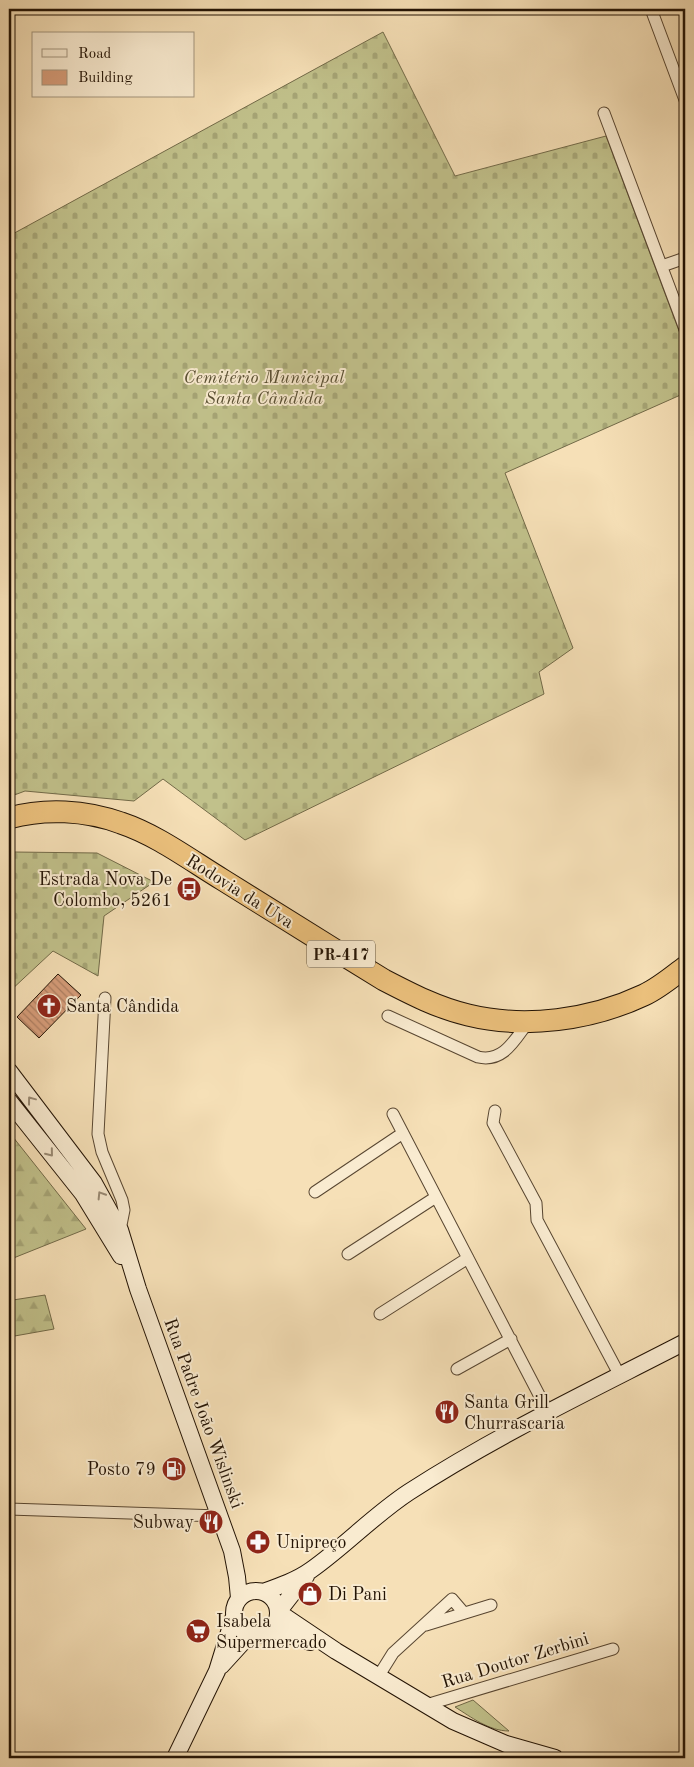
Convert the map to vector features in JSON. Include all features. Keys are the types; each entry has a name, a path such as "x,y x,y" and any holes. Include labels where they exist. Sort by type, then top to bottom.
{"highway":[{"name":"Rodovia da Uva","path":"9,818 22,815 67,812 85,814 122,823 161,842 355,963 412,995 467,1015 492,1020 529,1021 556,1020 585,1015 620,1005 645,994 685,967"}],"main road":[{"name":"Rua Padre João Wislinski","path":"9,1071 94,1184 120,1230 138,1289 232,1551 239,1598"},
{"path":"9,1095 32,1122 42,1128 53,1129"},
{"name":"Rua Padre João Wislinski","path":"9,1101 94,1210 138,1289"},
{"path":"175,1758 217,1672 239,1598 250,1591 260,1591 286,1584 311,1570 407,1493 480,1448 685,1342"},
{"name":"Rua Padre João Wislinski","path":"232,1551 260,1591"},
{"path":"217,1672 242,1643 264,1632 274,1624 278,1612 311,1570"},
{"path":"260,1591 274,1600 278,1612 336,1651 426,1705 480,1734 506,1744 555,1758"},
{"path":"234,1616 240,1628 251,1634 264,1632 336,1651"}],"street":[{"path":"651,9 685,100"},
{"path":"604,113 685,329"},
{"path":"662,266 685,258"},
{"path":"105,998 98,1134 102,1152 122,1200 124,1210 120,1230"},
{"path":"388,1016 478,1057 488,1059 496,1058 503,1053 529,1021"},
{"path":"494,1111 494,1123 536,1203 537,1220 620,1376"},
{"path":"393,1114 548,1412"},
{"path":"315,1192 403,1133"},
{"path":"348,1254 436,1197"},
{"path":"380,1314 468,1258"},
{"path":"457,1369 511,1339"},
{"path":"9,1510 219,1516"},
{"path":"378,1677 393,1653 452,1599 464,1613"},
{"path":"422,1627 491,1605"},
{"name":"Rua Doutor Zerbini","path":"426,1705 613,1649"}],"green space":[{"name":"Cemitério Municipal Santa Cândida","path":"383,32 455,176 606,136 685,347 685,393 505,473 573,648 539,672 544,694 245,840 163,779 134,801 25,791 9,797 9,236"},
{"path":"9,848 14,852 97,853 154,882 104,916 98,976 53,951 9,992"},
{"path":"9,1132 86,1229 11,1259 9,1258"},
{"path":"45,1295 54,1329 9,1337 9,1298 13,1300"},
{"path":"473,1700 509,1731 487,1726 455,1707"}],"building":[{"name":"Santa Cândida","path":"58,974 81,995 39,1038 17,1017"}],"place":[{"name":"Estrada Nova De Colombo, 5261","path":"189,889"},
{"name":"Santa Cândida","path":"49,1006"},
{"name":"Santa Grill Churrascaria","path":"447,1412"},
{"name":"Posto 79","path":"174,1469"},
{"name":"Subway","path":"211,1522"},
{"name":"Unipreço","path":"258,1542"},
{"name":"Di Pani","path":"310,1594"},
{"name":"Isabela Supermercado","path":"198,1631"}]}
